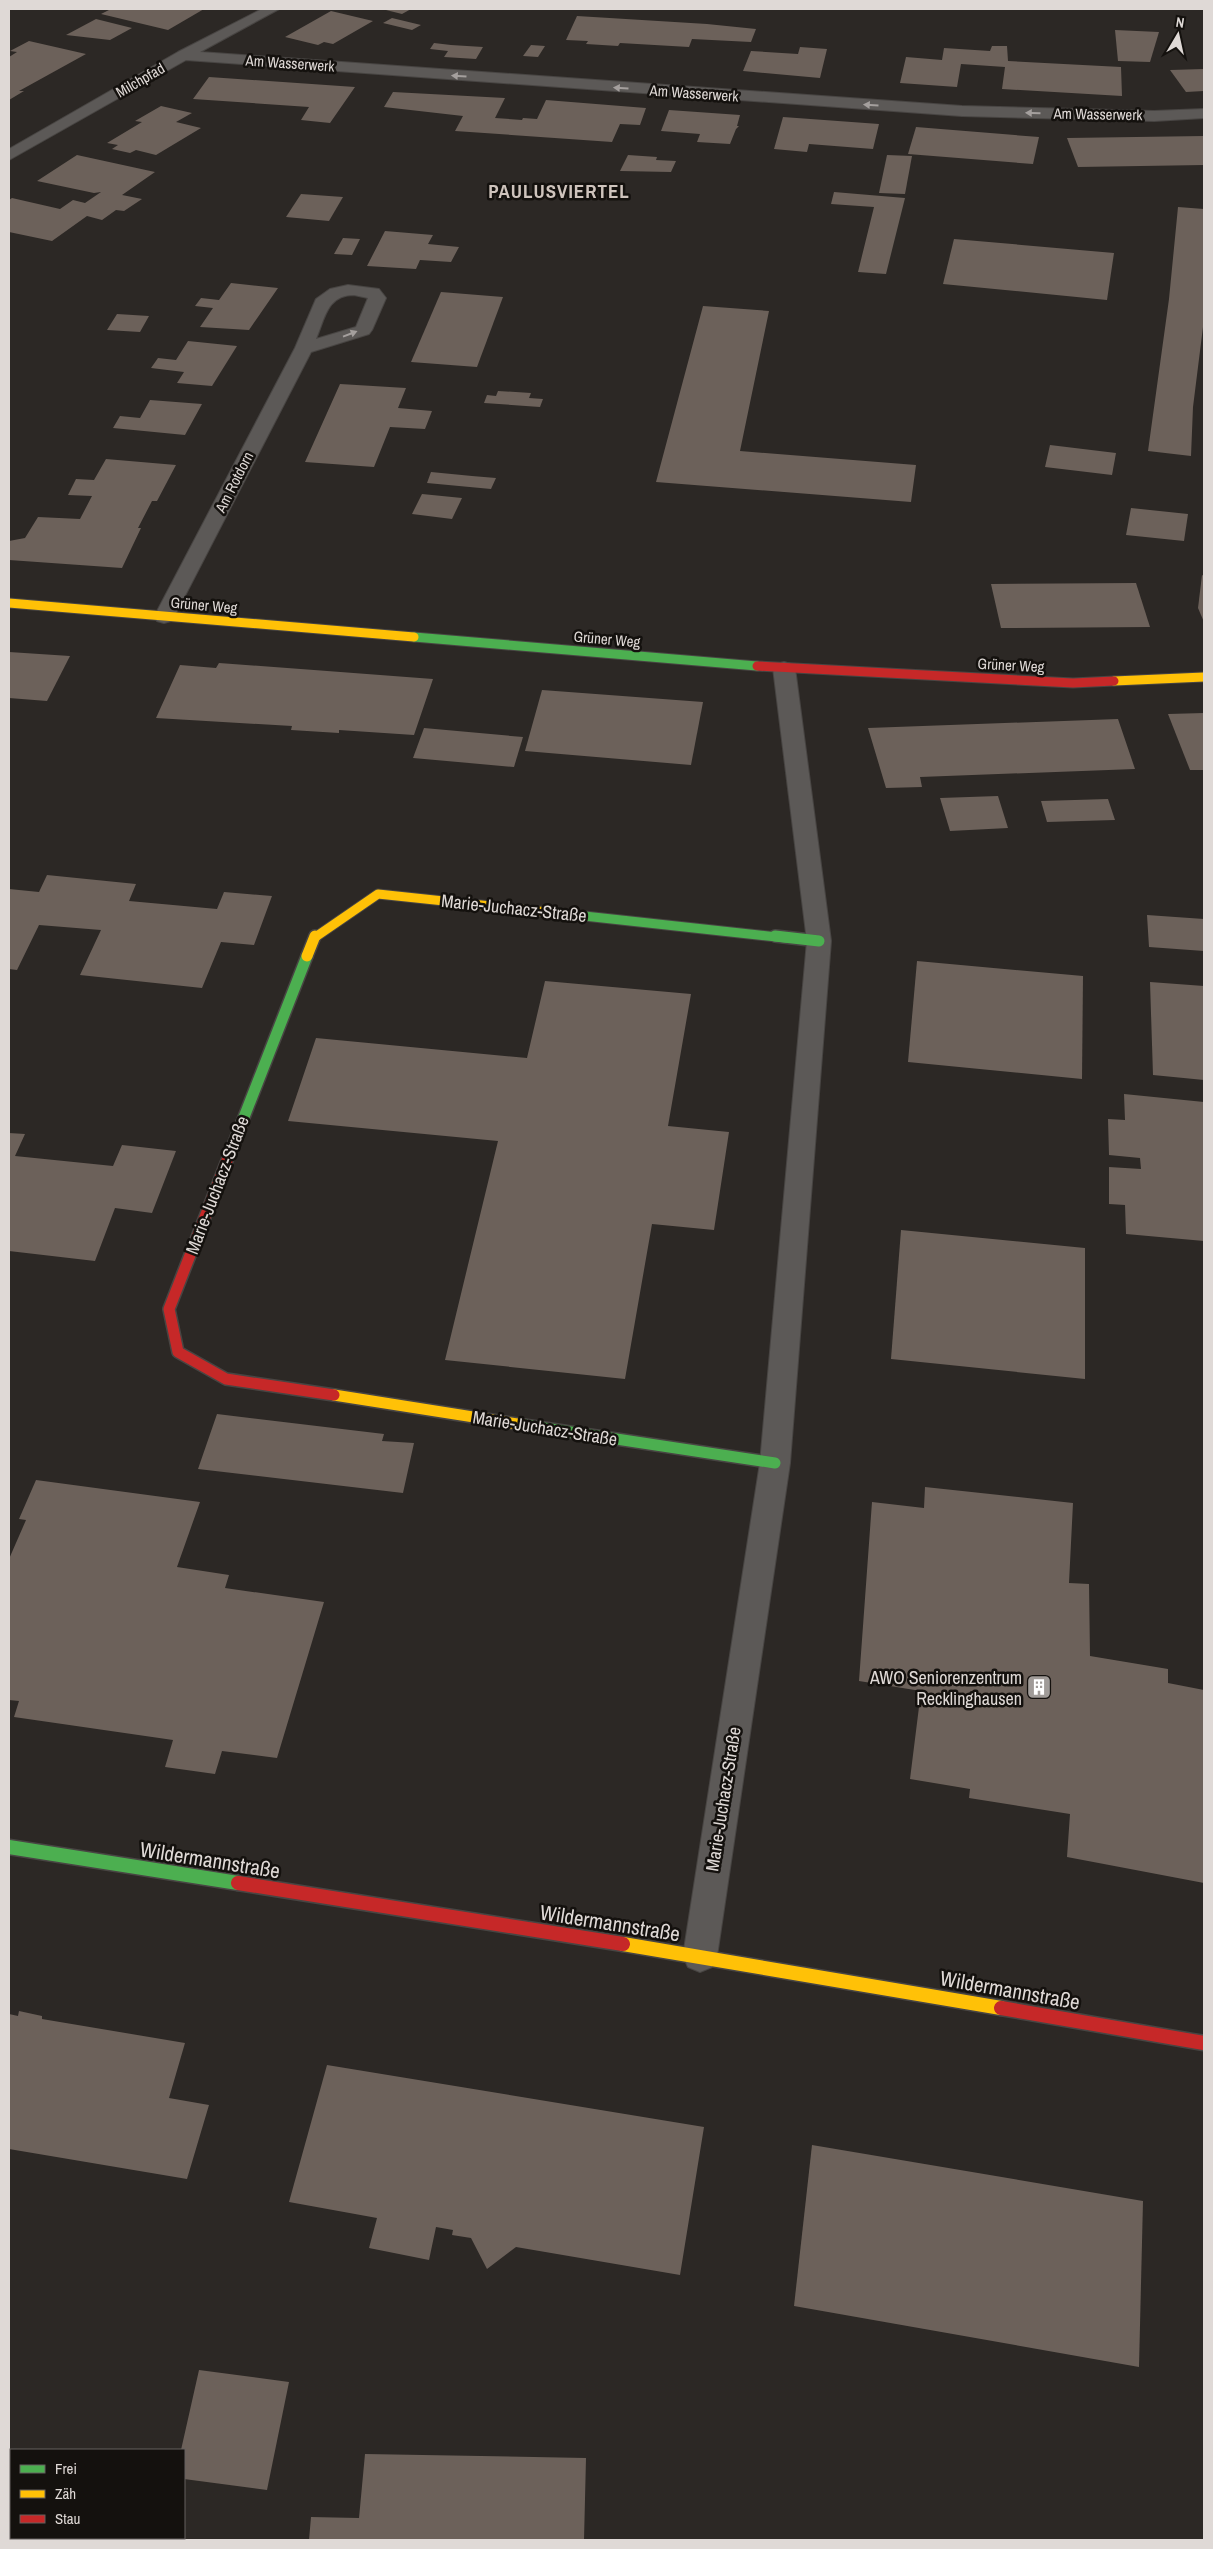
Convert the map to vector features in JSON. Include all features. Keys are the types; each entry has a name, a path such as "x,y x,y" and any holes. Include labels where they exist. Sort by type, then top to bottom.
{"street":[{"name":"Milchpfad","path":"9,155 184,55 272,9"},
{"name":"Am Wasserwerk","path":"184,55 962,111 1154,116 1204,114"},
{"name":"Am Rotdorn","path":"164,617 304,348"},
{"name":"Grüner Weg","path":"9,603 784,668 1074,683 1204,677"},
{"name":"Marie-Juchacz-Straße","path":"700,1956 775,1463 819,941 784,668"},
{"name":"Marie-Juchacz-Straße","path":"775,1463 226,1379 178,1352 169,1309 315,935 378,894 819,941"},
{"name":"Wildermannstraße","path":"9,1847 700,1956 1204,2043"}],"building":[{"path":"111,9 204,9 168,30 101,14"},
{"path":"382,9 411,9 402,14"},
{"path":"331,11 373,21 333,44 324,42 318,45 285,37"},
{"path":"577,16 756,29 751,42 692,39 689,47 620,43 618,46 586,44 588,41 566,40"},
{"path":"392,18 421,25 412,30 383,23"},
{"path":"96,19 132,28 110,40 66,35"},
{"path":"1115,30 1159,32 1150,62 1118,61"},
{"path":"29,41 86,54 19,91 24,91 9,100 9,57 17,52 10,51"},
{"path":"434,43 483,47 476,59 444,57 448,51 430,49"},
{"path":"531,45 545,46 538,57 523,56"},
{"path":"992,46 1007,46 1008,61 1121,67 1122,96 1002,89 1005,67 961,64 957,87 900,83 906,57 942,60 944,48 990,51"},
{"path":"800,47 827,49 820,78 743,71 751,51 798,54"},
{"path":"1204,69 1204,91 1186,92 1170,70"},
{"path":"209,77 355,87 330,123 301,120 309,107 193,99"},
{"path":"393,92 505,98 495,118 522,120 523,118 537,119 546,100 646,108 640,125 620,124 612,142 455,131 463,116 384,107"},
{"path":"161,106 192,113 176,122 201,128 156,155 136,150 130,153 112,149 118,145 107,143 142,122 135,121"},
{"path":"669,110 740,115 737,126 739,126 730,144 697,142 700,134 661,131"},
{"path":"783,117 879,124 873,149 809,144 807,152 774,149"},
{"path":"916,127 1039,137 1033,164 908,154"},
{"path":"1204,136 1204,165 1078,167 1067,138"},
{"path":"77,155 155,172 122,195 142,199 124,211 116,210 102,220 87,216 52,241 9,232 9,200 12,198 60,209 73,200 85,203 101,192 94,193 37,181"},
{"path":"628,155 657,157 656,160 676,161 671,172 620,171"},
{"path":"887,155 912,156 905,194 879,193"},
{"path":"834,192 905,198 886,274 858,272 874,207 831,204"},
{"path":"301,194 343,197 329,221 286,217"},
{"path":"1178,207 1204,209 1204,319 1193,407 1191,456 1148,451 1169,299"},
{"path":"385,231 433,235 428,244 459,247 451,262 420,260 416,269 367,266"},
{"path":"343,238 360,239 352,255 334,254"},
{"path":"954,239 1114,253 1107,300 943,284"},
{"path":"231,283 278,288 249,330 200,327 213,308 195,306 201,298 219,300"},
{"path":"441,292 503,297 477,367 411,362"},
{"path":"703,306 769,311 740,451 916,465 911,502 656,482"},
{"path":"117,314 149,316 140,332 107,330"},
{"path":"188,341 237,346 212,386 177,383 184,372 151,368 158,358 176,360"},
{"path":"340,384 406,388 398,408 432,411 425,429 390,427 374,467 305,462"},
{"path":"498,391 531,393 529,398 543,399 540,407 484,403 487,395 496,396"},
{"path":"150,400 202,404 185,435 113,428 120,416 140,418"},
{"path":"1050,445 1116,453 1112,475 1045,467"},
{"path":"106,459 176,465 157,501 152,501 138,528 141,528 122,568 9,560 9,541 25,538 38,517 80,519 92,496 68,495 76,479 94,480"},
{"path":"431,472 496,478 491,489 427,483"},
{"path":"422,494 462,498 452,519 412,514"},
{"path":"1131,508 1188,514 1184,541 1126,535"},
{"path":"1202,575 1204,576 1204,622 1198,608"},
{"path":"1136,583 1150,627 1001,628 991,584"},
{"path":"9,652 70,656 47,701 9,698"},
{"path":"219,663 433,679 414,735 339,730 339,733 291,730 292,726 156,718 180,665 216,668"},
{"path":"542,690 703,702 691,765 525,751"},
{"path":"1204,713 1204,770 1190,770 1168,714"},
{"path":"1118,719 1135,769 920,777 922,787 886,788 868,728"},
{"path":"424,728 523,737 514,767 413,758"},
{"path":"998,796 1008,828 950,831 940,798"},
{"path":"1108,799 1115,820 1047,822 1041,801"},
{"path":"47,875 136,884 129,901 217,909 224,892 272,896 254,945 221,942 202,988 80,975 101,930 39,925 17,970 9,969 9,889 39,892"},
{"path":"1147,915 1204,919 1204,951 1149,947"},
{"path":"917,961 1083,976 1082,1079 908,1062"},
{"path":"545,981 691,994 668,1126 729,1132 714,1230 652,1224 625,1379 445,1360 498,1141 288,1121 316,1038 527,1058"},
{"path":"1150,982 1204,986 1204,1080 1153,1075"},
{"path":"1124,1094 1204,1102 1204,1241 1126,1234 1125,1205 1109,1204 1109,1167 1141,1169 1140,1158 1109,1155 1108,1119 1125,1120"},
{"path":"9,1133 25,1134 15,1156 113,1166 122,1145 176,1151 152,1213 115,1208 95,1261 9,1251"},
{"path":"901,1230 1085,1248 1085,1379 891,1359"},
{"path":"217,1414 384,1434 382,1441 414,1443 403,1493 198,1469"},
{"path":"36,1480 200,1502 177,1567 229,1575 225,1588 324,1602 277,1758 222,1751 215,1774 165,1767 173,1740 14,1717 19,1701 9,1700 9,1559 26,1520 19,1519"},
{"name":"AWO Seniorenzentrum Recklinghausen","path":"925,1487 1073,1503 1069,1583 1089,1584 1090,1656 1168,1669 1168,1683 1204,1690 1204,1883 1067,1857 1070,1814 969,1798 970,1789 910,1779 921,1691 859,1681 872,1502 924,1508"},
{"path":"19,2011 42,2016 42,2019 185,2043 169,2098 209,2105 187,2179 9,2149 9,2014 18,2016"},
{"path":"327,2065 704,2127 680,2275 516,2247 487,2269 471,2238 452,2235 453,2230 436,2227 429,2260 369,2248 377,2218 289,2202"},
{"path":"812,2145 1143,2201 1139,2367 794,2306"},
{"path":"199,2370 289,2382 267,2490 185,2479 185,2449 181,2449"},
{"path":"365,2454 586,2458 584,2540 309,2540 311,2517 359,2518"}],"traffic: fast":[{"path":"414,637 757,666"},
{"path":"566,914 819,941"},
{"path":"230,1153 307,956"},
{"path":"524,1425 775,1463"},
{"path":"9,1847 238,1883"}],"traffic: slow":[{"path":"9,603 414,637"},
{"path":"1114,681 1204,677"},
{"path":"307,956 315,935 378,894 566,914"},
{"path":"334,1395 524,1425"},
{"path":"623,1944 1001,2008"}],"traffic: jam":[{"path":"757,666 1073,683 1114,681"},
{"path":"230,1153 169,1309 178,1352 226,1379 334,1395"},
{"path":"238,1883 623,1944"},
{"path":"1001,2008 1204,2043"}],"place":[{"name":"AWO Seniorenzentrum Recklinghausen","path":"1039,1687"}],"district":[{"name":"PAULUSVIERTEL","path":"559,191"}]}
